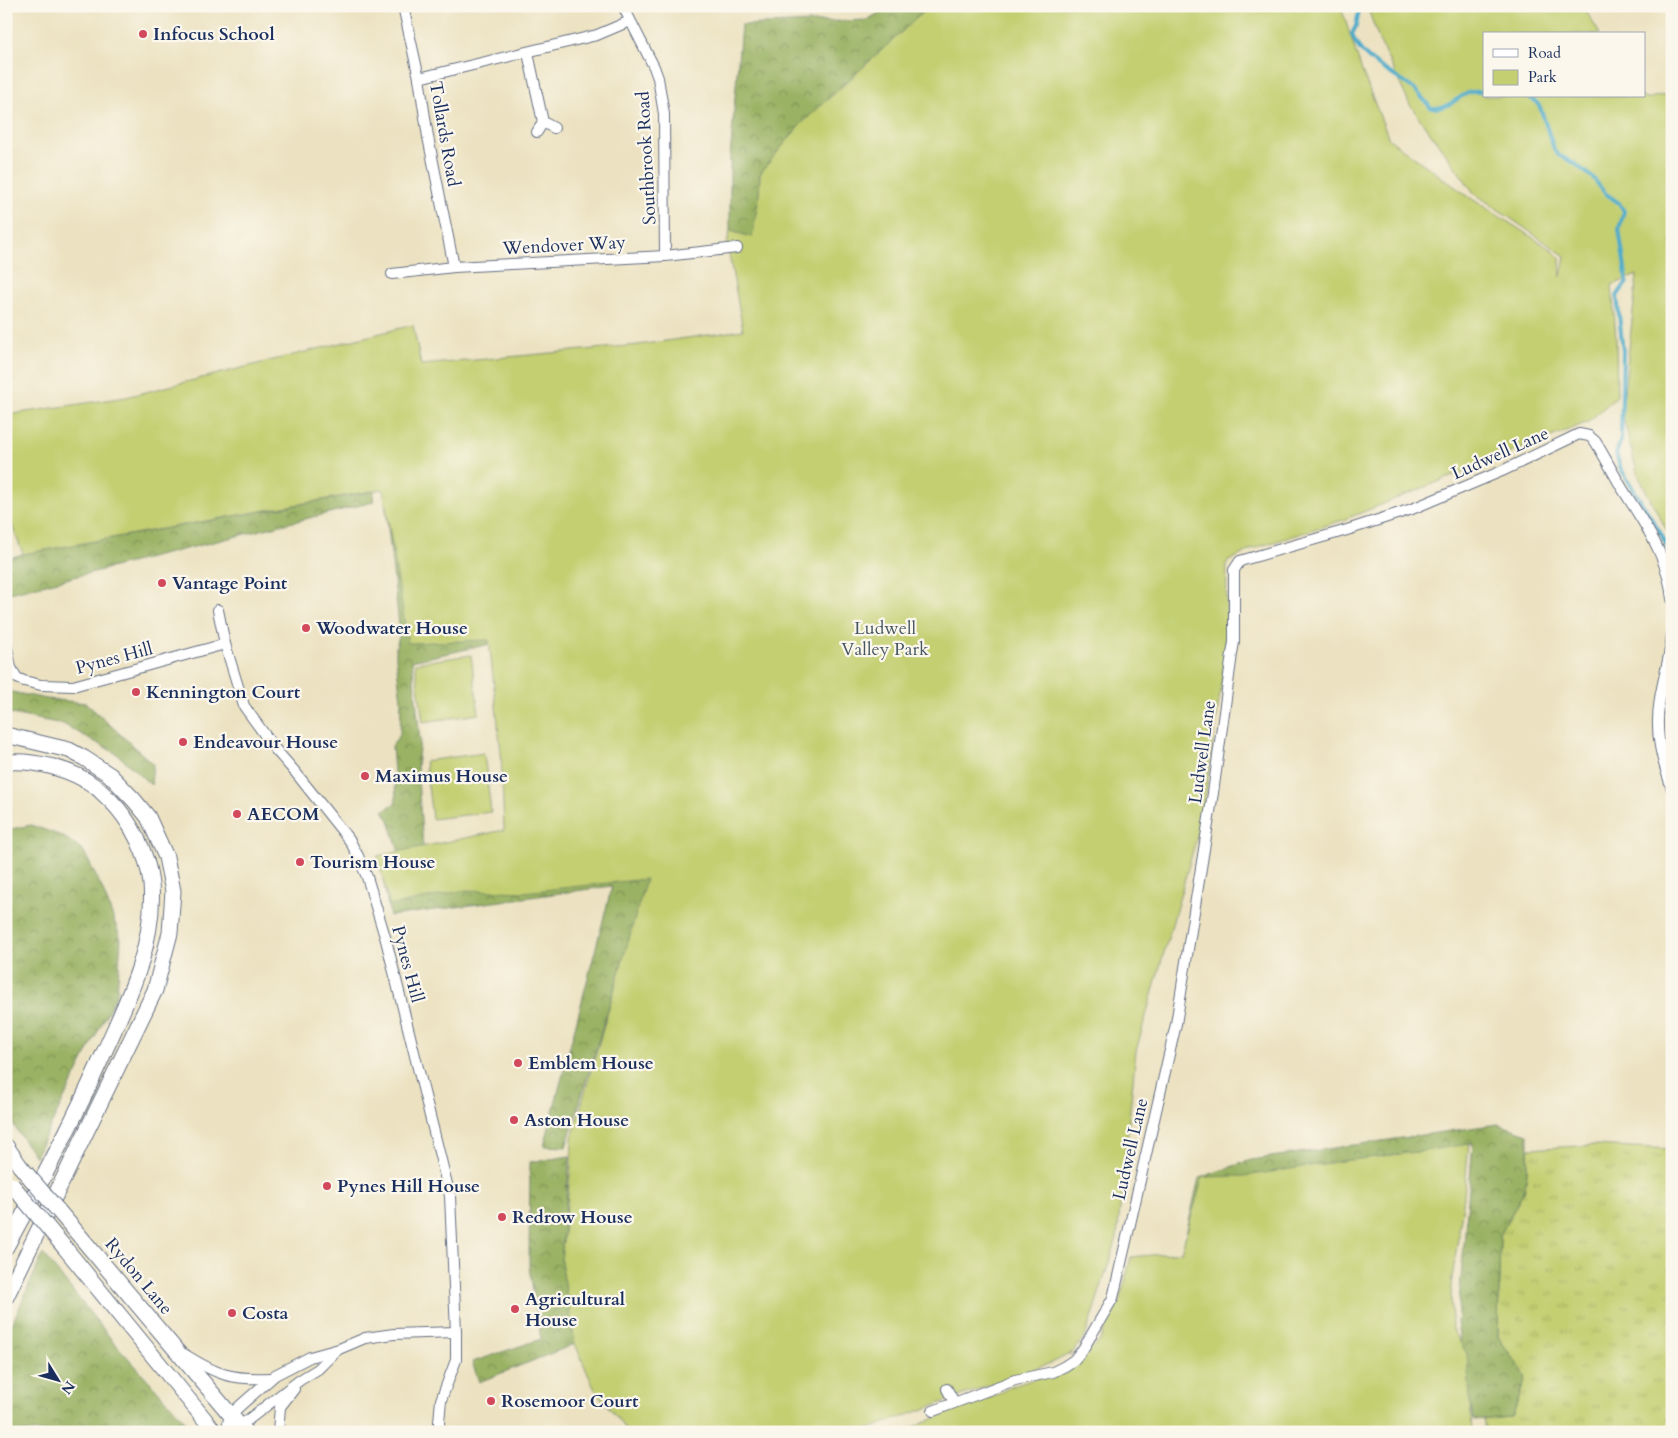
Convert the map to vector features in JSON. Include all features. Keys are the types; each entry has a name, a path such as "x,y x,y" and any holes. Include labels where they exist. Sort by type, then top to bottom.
{"main road":[{"path":"6,735 69,750 110,775 148,817 166,857 173,891 170,933 155,990 6,1297"},
{"path":"6,762 58,768 96,787 116,806 135,833 146,862 151,883 151,914 142,956 129,997 51,1165 6,1247"},
{"path":"6,1146 20,1166"},
{"name":"Rydon Lane","path":"6,1151 178,1351 237,1426"},
{"path":"9,1182 214,1432"}],"street":[{"name":"Tollards Road","path":"403,6 419,78 428,137 454,267"},
{"name":"Southbrook Road","path":"623,6 657,73 664,114 665,256"},
{"path":"419,78 597,35 630,21"},
{"path":"528,53 543,122 536,132"},
{"path":"543,122 554,128"},
{"name":"Wendover Way","path":"392,274 454,267 665,256 737,248"},
{"name":"Ludwell Lane","path":"933,1411 1015,1380 1053,1372 1066,1366 1083,1349 1113,1298 1176,1024 1213,794 1234,642 1234,570 1240,561 1412,509 1502,471 1579,434 1589,436 1595,441 1647,526 1667,568 1672,599"},
{"name":"Pynes Hill","path":"218,610 225,644 240,692 251,717 350,841 358,856 367,876 396,978 450,1196 456,1360 441,1400 438,1422 440,1432"},
{"path":"1672,634 1658,725 1663,760 1672,789"},
{"name":"Pynes Hill","path":"6,643 11,668 17,678 41,685 73,686 225,644"},
{"path":"178,1351 218,1374 250,1379 271,1378 310,1357 339,1349 366,1338 394,1334 456,1332"},
{"path":"226,1432 300,1380 318,1370 339,1349"},
{"path":"237,1426 271,1378"},
{"path":"278,1432 280,1407 300,1380"},
{"path":"947,1389 954,1402"}],"green space":[{"path":"891,6 930,6 801,124 770,161 760,174 759,197 752,237 730,231 730,158 741,25 867,20"},
{"name":"Ludwell Valley Park","path":"930,6 1338,6 1343,13 1362,71 1389,139 1469,197 1552,250 1560,258 1561,277 1565,256 1474,193 1410,105 1379,40 1367,6 1583,6 1599,32 1483,32 1483,98 1645,99 1672,93 1672,541 1637,473 1622,412 1637,275 1612,285 1616,339 1617,396 1588,422 1343,520 1252,549 1227,562 1226,651 1202,819 1136,1051 1117,1238 1086,1334 1073,1352 1054,1362 861,1432 628,1432 594,1388 575,1344 561,1261 572,1137 646,879 525,892 465,890 390,906 377,856 504,830 501,753 489,640 408,643 383,489 23,554 6,509 6,415 126,397 413,325 421,365 638,345 743,330 727,243 730,231 752,237 759,197 760,174 801,124"},
{"path":"381,465 798,552 659,842 566,1147 544,1146 612,886 390,916 379,859 629,831 500,642 412,661 420,740 417,766 423,847 399,852 389,820 383,811 395,803 396,798 392,746 400,734 401,700 396,659 396,646 400,634"},
{"path":"374,491 373,502 6,594 6,559 23,554"},
{"path":"471,655 479,714 423,722 415,663"},
{"path":"6,691 47,699 86,703 153,764 151,785 117,754 63,724 6,713"},
{"path":"484,753 491,812 432,819 425,761"},
{"path":"31,825 62,836 83,850 102,888 121,939 117,993 35,1157 6,1114 6,830"},
{"path":"1498,1124 1528,1134 1528,1162 1525,1189 1500,1235 1498,1337 1526,1377 1512,1417 1473,1420 1457,1323 1473,1143 1336,1173 1180,1260 1199,1178 1251,1160"},
{"path":"1469,1144 1464,1197 1451,1286 1452,1329 1467,1354 1472,1432 902,1432 956,1409 995,1396 1010,1387 1067,1368 1099,1342 1120,1299 1131,1257 1181,1252 1203,1177 1245,1176"},
{"path":"1594,1145 1672,1149 1672,1432 1484,1432 1484,1419 1512,1417 1526,1377 1498,1337 1500,1235 1525,1189 1528,1149"},
{"path":"570,1156 561,1261 575,1344 479,1382 472,1362 541,1339 529,1267 530,1162"},
{"path":"43,1254 112,1340 195,1432 6,1432 6,1337"}],"waterway":[{"path":"1360,6 1356,26 1352,34 1356,44 1370,59 1415,90 1431,108 1448,105 1470,92 1483,92"},
{"path":"1530,98 1540,107 1554,149 1558,155 1574,163 1593,178 1605,193 1619,203 1624,211 1619,229 1627,282 1617,296 1623,351 1621,439 1616,454 1621,469 1660,532 1672,557"}],"place":[{"name":"Infocus School","path":"143,34"},
{"name":"Vantage Point","path":"162,583"},
{"name":"Woodwater House","path":"306,628"},
{"name":"Kennington Court","path":"136,692"},
{"name":"Endeavour House","path":"183,742"},
{"name":"Maximus House","path":"365,776"},
{"name":"AECOM","path":"237,814"},
{"name":"Tourism House","path":"300,862"},
{"name":"Emblem House","path":"518,1063"},
{"name":"Aston House","path":"514,1120"},
{"name":"Pynes Hill House","path":"327,1186"},
{"name":"Redrow House","path":"502,1217"},
{"name":"Agricultural House","path":"515,1309"},
{"name":"Costa","path":"232,1313"},
{"name":"Rosemoor Court","path":"491,1401"}]}
